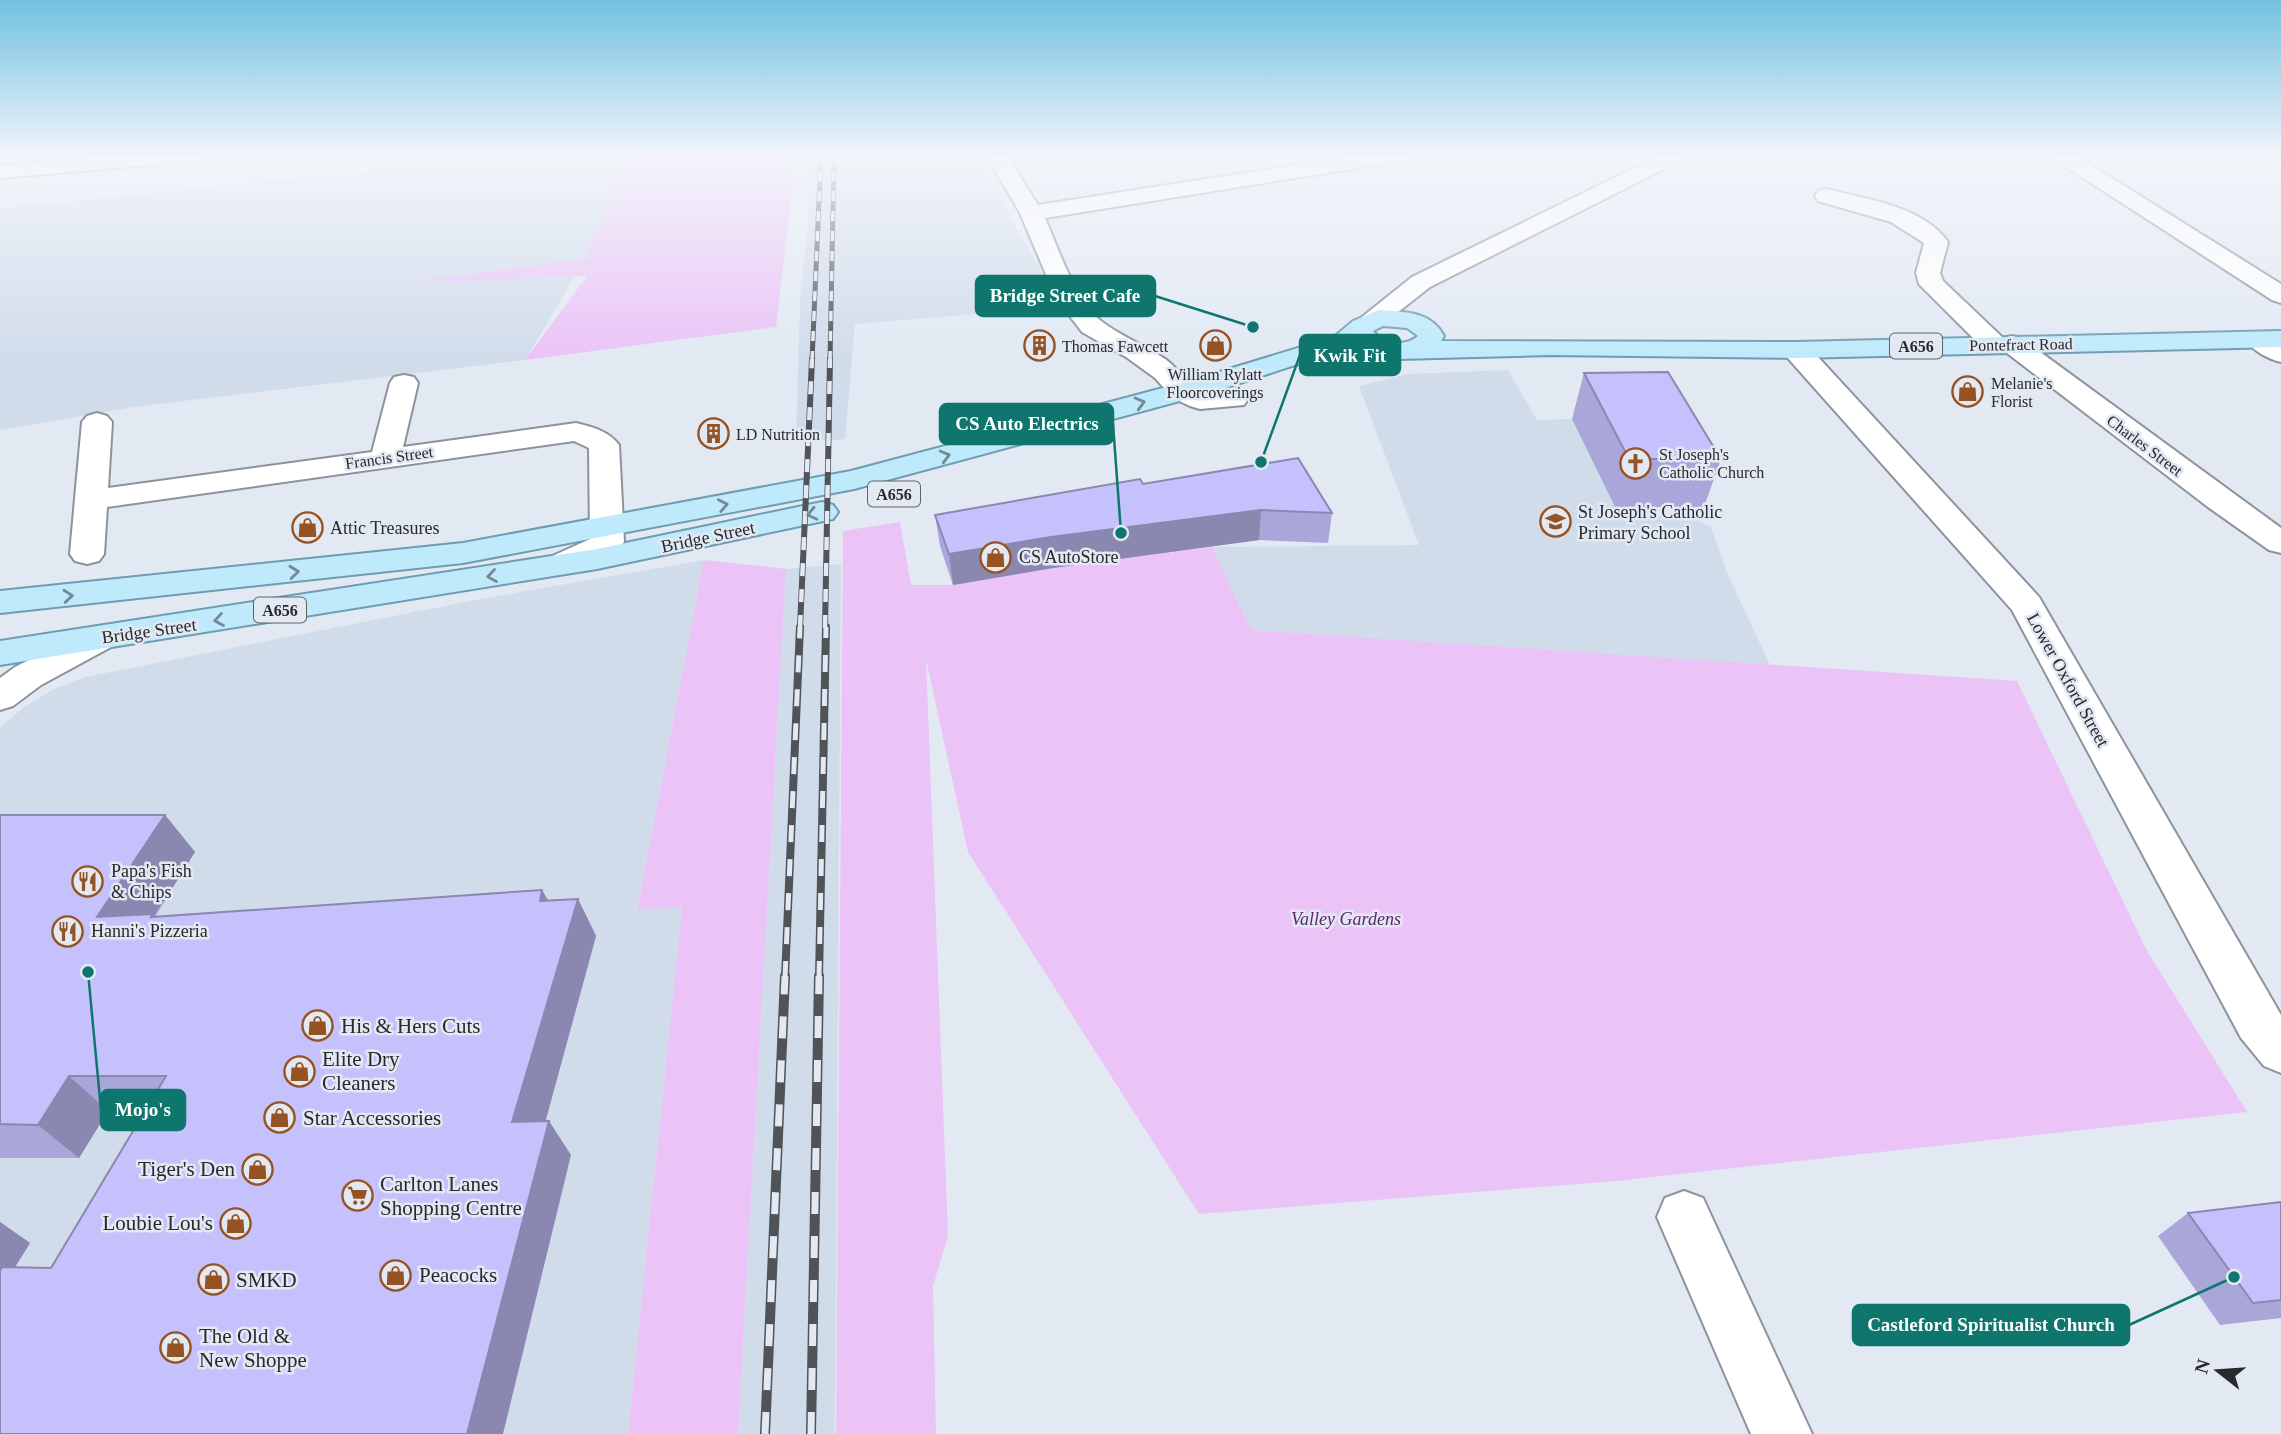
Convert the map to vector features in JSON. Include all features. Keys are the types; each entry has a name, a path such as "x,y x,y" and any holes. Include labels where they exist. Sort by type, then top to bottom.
{"main road":[{"name":"Bridge Street","path":"0,653 560,565 671,545 965,477 1177,405 1343,343 1365,326"},
{"name":"A656","path":"1365,326 1369,343 1381,348 1416,338"},
{"name":"Pontefract Road","path":"1416,338 1551,347 1796,350 2003,344 2274,345"},
{"name":"Bridge Street","path":"0,602 463,553 608,527 854,480 1177,405 1234,399 1416,338"}],"street":[{"path":"1035,222 1069,298 1091,326 1136,351 1166,372 1177,405"},
{"path":"1365,326 1421,282 1543,222"},
{"name":"Charles Street","path":"1906,222 1926,231 1936,242 1928,273 1931,284 2003,344 2281,542"},
{"path":"2166,222 2281,295"},
{"path":"1416,338 1421,282"},
{"name":"Lower Oxford Street","path":"1796,350 2027,605 2258,1023 2281,1051"},
{"path":"385,458 404,383"},
{"path":"86,554 97,422"},
{"name":"Francis Street","path":"91,500 576,432 592,436 604,445 608,527"},
{"path":"608,527 617,540 624,544 671,545"},
{"path":"560,565 605,546 608,527"},
{"path":"0,697 28,676 98,639"},
{"path":"1684,1217 1782,1434"}],"shaded area":[{"path":"0,222 601,222 585,259 525,360 133,407 0,430"},
{"path":"808,222 1013,222 1062,307 855,324 845,439 796,443 800,301"},
{"name":"St Joseph's Catholic Primary School","path":"1508,370 1537,420 1572,419 1615,507 1642,507 1647,516 1687,516 1711,527 1728,575 1770,665 1251,630 1212,547 1419,545 1359,386 1409,374"},
{"path":"704,560 637,909 682,907 628,1434 0,1434 0,728 24,707 56,688 85,677 480,599"},
{"path":"841,564 835,1434 738,1434 786,569"}],"green space":[{"path":"601,222 788,222 776,327 525,360 587,276 402,283 585,259"},
{"name":"Valley Gardens","path":"900,522 911,585 953,585 1053,568 1212,547 1251,630 2017,681 2146,949 2247,1112 1616,1181 1199,1214 968,852 926,659 948,1236 933,1286 936,1434 836,1434 843,531"},
{"path":"704,560 786,569 738,1434 628,1434 682,907 637,910"}],"building":[{"path":"1668,372 1721,459 1629,459 1584,373"},
{"path":"1298,458 1332,513 1261,510 1051,537 949,554 935,515 1140,479 1143,484"},
{"name":"Carlton Lanes Shopping Centre","path":"0,815 165,815 97,917 153,914 151,917 542,890 540,901 578,899 512,1122 549,1121 467,1434 0,1434 0,1271 2,1267 51,1268 166,1076 69,1076 38,1125 0,1124"},
{"path":"2281,1202 2281,1300 2253,1303 2188,1213"}],"railway":[{"path":"812,361 818,222"},
{"path":"830,361 833,222"},
{"path":"800,628 812,359"},
{"path":"825,628 830,359"},
{"path":"785,978 800,627"},
{"path":"819,978 826,627"},
{"path":"765,1434 785,976"},
{"path":"811,1434 819,976"}],"place":[{"name":"Bridge Street Cafe","path":"1253,327"},
{"name":"William Rylatt Floorcoverings","path":"1215,345"},
{"name":"Thomas Fawcett","path":"1039,346"},
{"name":"Melanie's Florist","path":"1968,392"},
{"name":"LD Nutrition","path":"713,434"},
{"name":"Kwik Fit","path":"1261,462"},
{"name":"St Joseph's Catholic Church","path":"1636,463"},
{"name":"St Joseph's Catholic Primary School","path":"1555,522"},
{"name":"Attic Treasures","path":"307,528"},
{"name":"CS Auto Electrics","path":"1121,533"},
{"name":"CS AutoStore","path":"996,557"},
{"name":"Papa's Fish & Chips","path":"88,881"},
{"name":"Hanni's Pizzeria","path":"68,931"},
{"name":"Mojo's","path":"88,972"},
{"name":"His & Hers Cuts","path":"318,1026"},
{"name":"Elite Dry Cleaners","path":"299,1071"},
{"name":"Star Accessories","path":"280,1118"},
{"name":"Tiger's Den","path":"258,1169"},
{"name":"Carlton Lanes Shopping Centre","path":"357,1196"},
{"name":"Loubie Lou's","path":"236,1223"},
{"name":"Peacocks","path":"396,1275"},
{"name":"Castleford Spiritualist Church","path":"2234,1277"},
{"name":"SMKD","path":"213,1280"},
{"name":"The Old & New Shoppe","path":"176,1348"}]}
